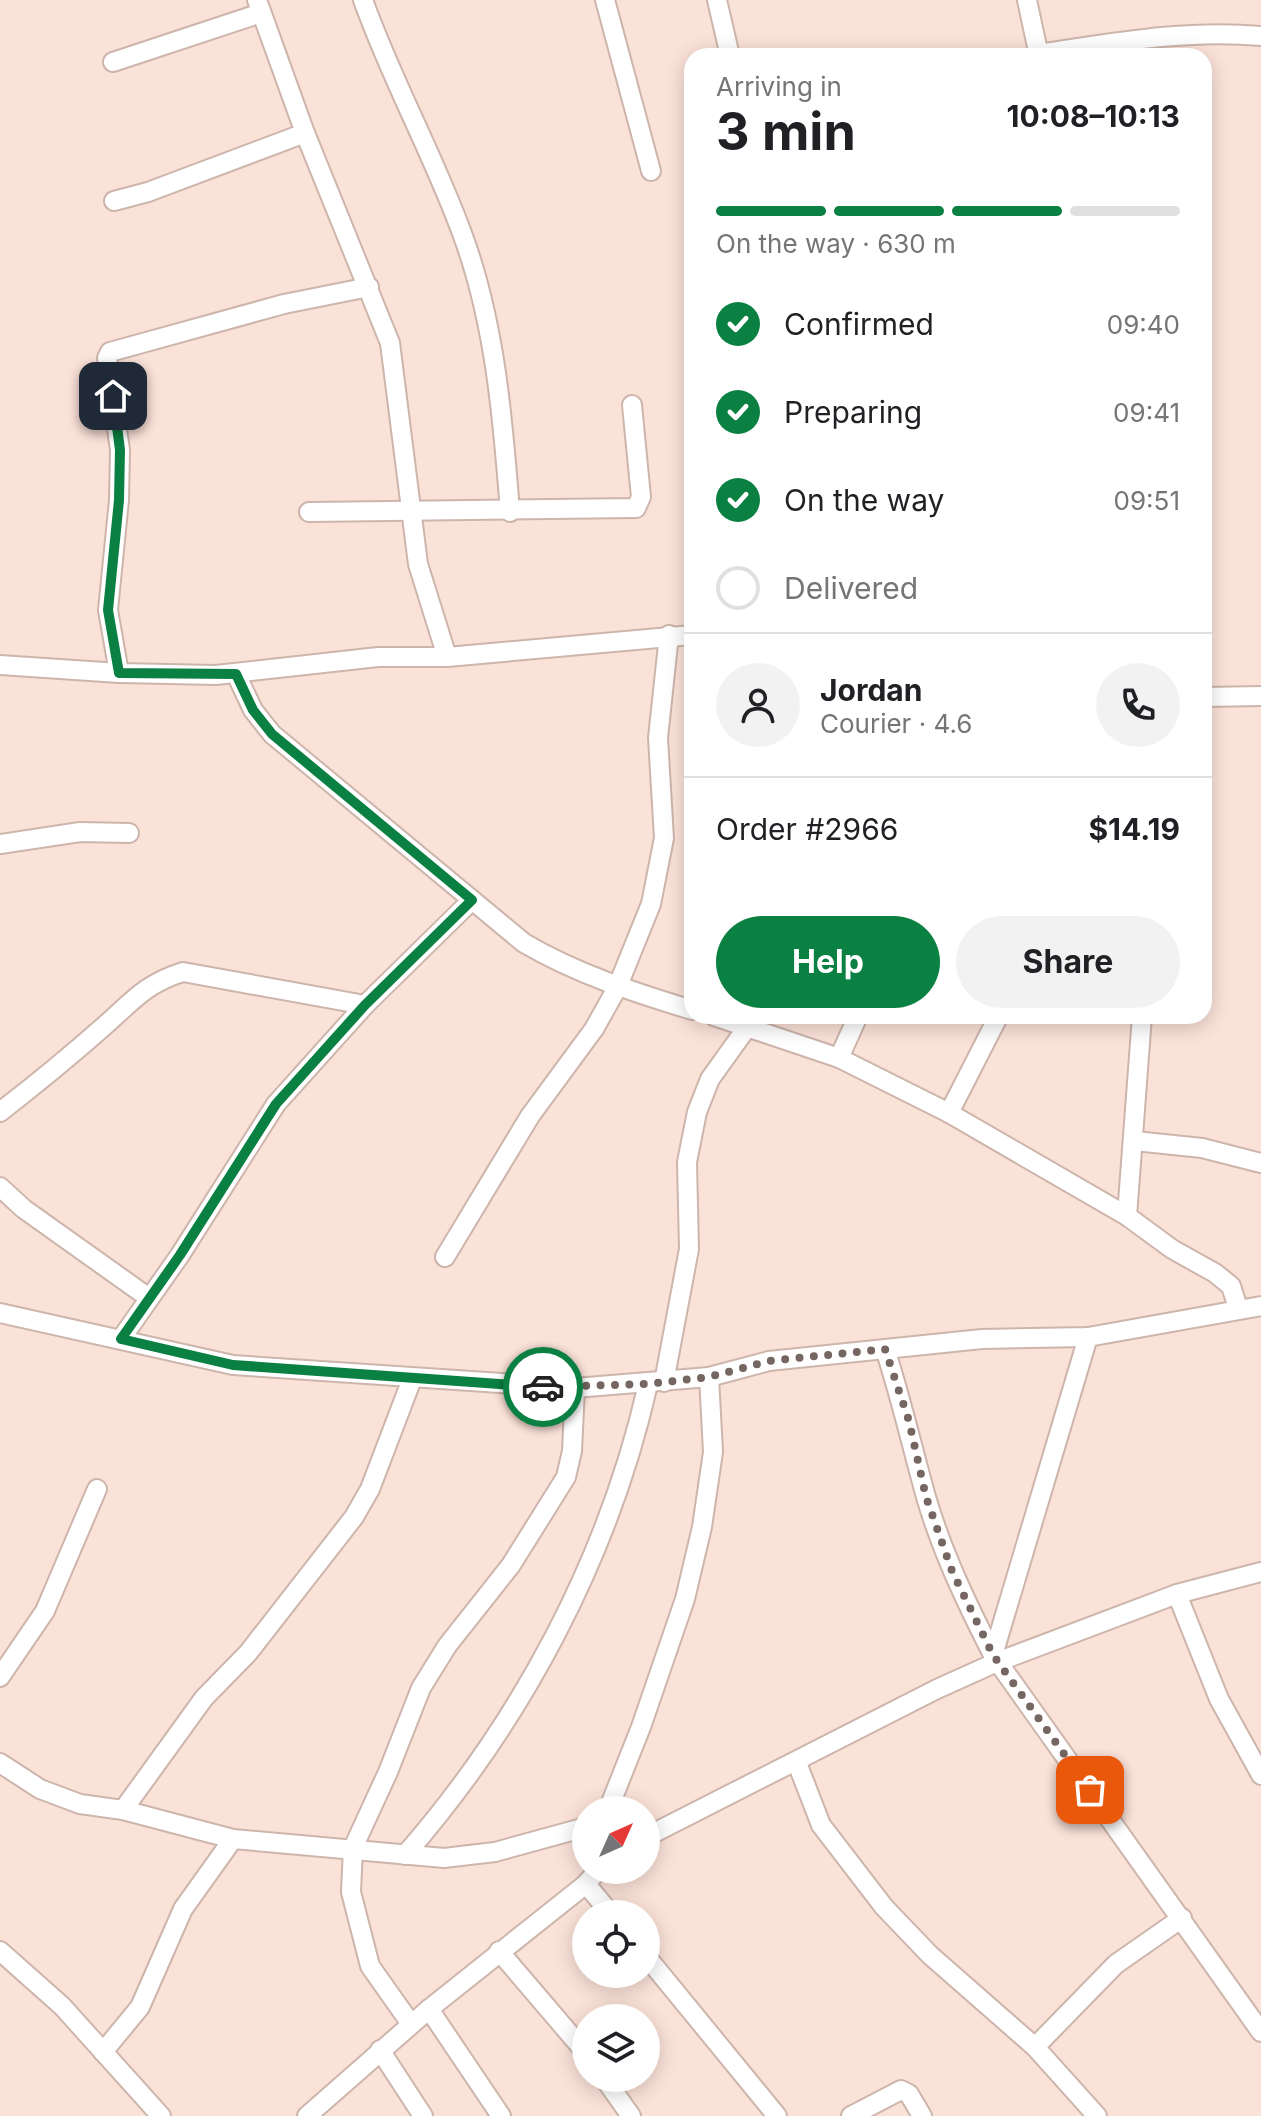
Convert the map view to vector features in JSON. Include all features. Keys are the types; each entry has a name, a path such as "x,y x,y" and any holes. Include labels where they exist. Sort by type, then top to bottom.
{"street":[{"path":"363,0 380,48 445,191 481,295 504,433 510,512"},
{"path":"605,0 651,171"},
{"path":"717,0 728,48"},
{"path":"1027,0 1037,48"},
{"path":"113,62 259,7 305,133 390,343 418,564 447,657"},
{"path":"1085,48 1178,34 1213,32 1261,36"},
{"path":"114,201 148,192 305,133"},
{"path":"119,673 108,610 120,487 120,450 107,358 110,352 284,304 369,287"},
{"path":"309,512 409,509 510,512 636,508 641,497 632,405"},
{"path":"445,1257 511,1145 594,1029 617,988 651,904 664,838 658,738 669,635"},
{"path":"0,665 119,673 236,674 378,657 447,657 684,635"},
{"path":"236,674 253,710 272,734 524,943 560,965 617,988 684,1008"},
{"path":"1212,697 1261,696"},
{"path":"0,844 80,832 129,833"},
{"path":"121,1339 180,1255 276,1104 365,1005 472,900"},
{"path":"0,1112 106,1025 134,996 160,979 183,972 365,1005"},
{"path":"405,1855 461,1786 541,1662 612,1512 656,1383 689,1249 687,1162 697,1112 710,1079 750,1024"},
{"path":"759,1024 839,1058 949,1113 1127,1216 1231,1286 1238,1308"},
{"path":"839,1058 854,1024"},
{"path":"949,1113 994,1024"},
{"path":"1127,1216 1142,1024"},
{"path":"1135,1141 1202,1148 1261,1163"},
{"path":"0,1187 36,1218 149,1298"},
{"path":"0,1313 233,1365 575,1388 709,1377 769,1361 982,1339 1088,1337 1261,1306"},
{"path":"995,1658 1088,1337"},
{"path":"885,1349 909,1421 926,1497 952,1571 995,1658 1261,2032"},
{"path":"614,1796 685,1599 702,1527 713,1452 709,1377"},
{"path":"123,1810 204,1698 285,1608 354,1517 370,1489 412,1379"},
{"path":"411,2024 370,1966 351,1892 353,1848 388,1772 421,1688 447,1646 511,1565 566,1477 572,1451 575,1388"},
{"path":"0,1677 45,1611 97,1489"},
{"path":"660,1830 797,1763 995,1658 1177,1594 1261,1572"},
{"path":"1177,1594 1219,1699 1261,1775"},
{"path":"0,1763 40,1789 80,1804 123,1810 233,1839 444,1858 495,1852 572,1831"},
{"path":"797,1763 821,1825 884,1907 930,1955 1035,2047 1097,2116"},
{"path":"103,2052 140,2007 183,1909 233,1839"},
{"path":"307,2116 380,2050 583,1884"},
{"path":"1035,2047 1116,1964 1182,1918"},
{"path":"0,1951 62,2006 161,2116"},
{"path":"499,1951 572,2037"},
{"path":"660,1973 777,2116"},
{"path":"429,2009 501,2116"},
{"path":"380,2050 423,2116"},
{"path":"851,2116 901,2090 909,2094 922,2116"},
{"path":"614,2092 631,2116"}],"way so far":[{"path":"543,1387 648,1384 709,1377 769,1361 885,1349 909,1421 926,1497 952,1571 993,1655 1090,1790"}],"route":[{"path":"113,396 120,450 119,500 108,610 119,673 236,674 253,710 272,734 472,900 365,1005 276,1104 180,1255 121,1339 233,1365 543,1387"}]}
